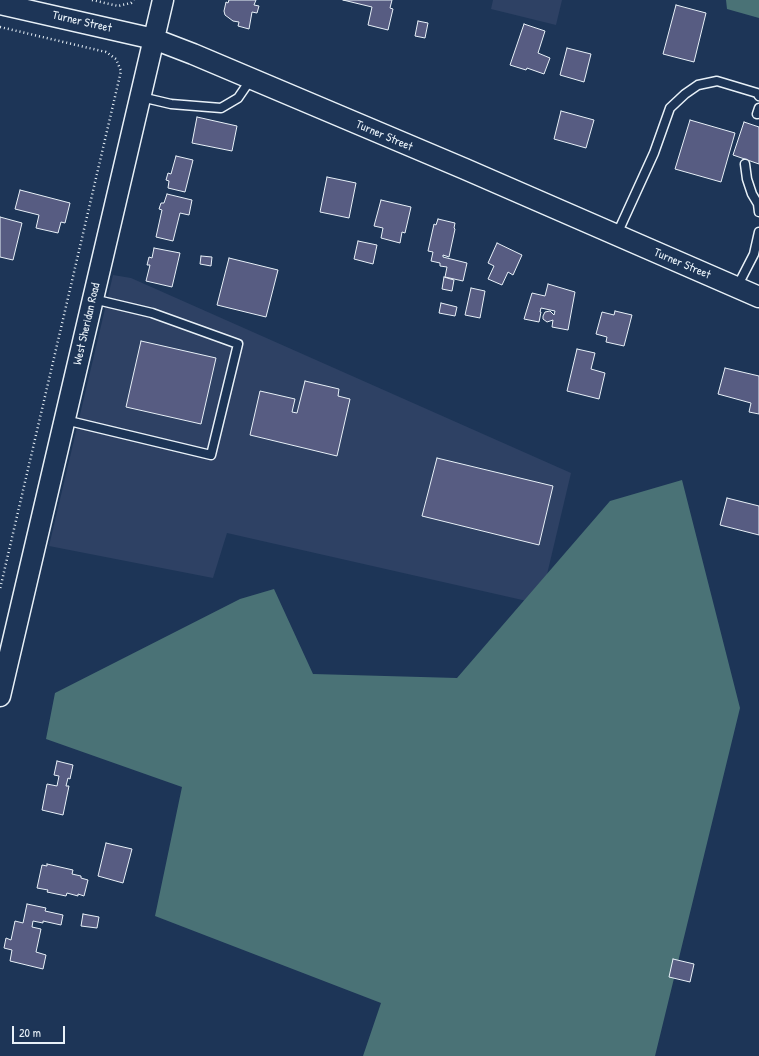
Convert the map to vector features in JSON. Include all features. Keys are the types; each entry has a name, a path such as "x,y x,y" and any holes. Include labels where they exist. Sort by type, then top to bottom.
{"street":[{"name":"West Sheridan Road","path":"0,696 163,0"},
{"name":"Turner Street","path":"0,4 154,39 472,172 759,297"}],"lane":[{"path":"140,97 171,104 221,108 238,98 251,80"},
{"path":"617,235 654,152 670,108 685,94 698,85 717,81 757,93 759,96"},
{"path":"745,164 747,179 752,194 758,204 759,212"},
{"path":"737,287 754,254 759,232"},
{"path":"64,420 211,455 238,344 152,313 92,298"}],"path":[{"path":"92,0 118,6 131,3 134,0"},
{"path":"0,27 106,52 116,59 121,71 0,589"}],"shaded area":[{"path":"493,0 562,0 556,25 491,9"},
{"path":"113,275 131,278 571,473 540,604 227,533 213,578 49,546"}],"green space":[{"path":"726,0 759,0 759,18 727,9"},
{"path":"682,480 740,708 655,1056 363,1056 381,1003 155,916 182,787 46,739 55,693 240,599 274,589 313,674 457,678 610,501"}],"building":[{"path":"229,0 256,0 254,5 259,6 257,13 252,12 249,29 238,26 239,22 233,21 225,15 224,11 226,2 228,3"},
{"path":"343,0 392,0 390,8 393,9 388,30 368,25 372,7"},
{"path":"676,5 706,13 694,62 663,54"},
{"path":"418,21 428,23 425,38 415,36"},
{"path":"524,24 545,31 538,53 550,58 544,74 527,68 526,70 510,65"},
{"path":"567,48 591,54 584,82 560,75"},
{"path":"561,111 594,120 586,148 554,139"},
{"path":"197,117 237,126 232,151 192,143"},
{"path":"690,120 735,133 721,182 675,169"},
{"path":"744,122 759,127 759,164 733,155"},
{"path":"176,156 193,160 185,192 168,188 169,181 166,180 168,173 171,174"},
{"path":"327,177 356,183 349,218 320,212"},
{"path":"20,190 70,203 65,223 61,222 58,233 36,228 39,215 15,209"},
{"path":"167,194 192,200 189,215 180,213 173,241 156,237 162,210 159,209 161,203 164,203"},
{"path":"381,200 411,207 405,233 402,232 400,243 381,238 383,228 374,226"},
{"path":"0,217 22,223 13,260 0,257"},
{"path":"438,219 455,223 449,257 443,255 443,257 467,263 463,281 445,277 447,267 440,266 440,263 431,261 433,252 428,251 434,224 436,225"},
{"path":"358,241 377,245 373,264 354,259"},
{"path":"497,243 522,255 513,275 508,272 502,285 488,279 494,266 488,263"},
{"path":"154,248 180,253 172,287 146,281 150,265 147,265 149,257 152,258"},
{"path":"201,256 212,257 211,266 200,264"},
{"path":"229,258 278,270 266,317 217,305"},
{"path":"444,277 454,280 452,291 442,289"},
{"path":"548,284 575,292 568,330 552,327 553,320 547,322 543,319 545,312 550,311 554,315 555,311 541,308 539,322 524,319 532,293 545,296"},
{"path":"471,288 485,291 480,318 465,315"},
{"path":"441,303 457,307 455,316 439,313"},
{"path":"615,311 632,315 624,346 606,342 607,337 596,334 602,312 614,315"},
{"path":"141,341 216,358 201,424 126,407"},
{"path":"577,349 595,353 591,369 605,373 599,399 567,391"},
{"path":"725,368 759,376 759,414 749,412 751,403 718,394"},
{"path":"305,381 339,389 338,396 350,399 337,456 250,435 260,391 295,399 292,412 297,413"},
{"path":"437,458 553,486 539,545 422,516"},
{"path":"727,498 759,506 759,535 720,525"},
{"path":"57,761 73,765 70,779 68,778 66,786 69,786 63,815 42,810 47,784 57,786 59,776 54,775"},
{"path":"106,843 132,849 123,883 98,876"},
{"path":"47,864 73,870 72,874 81,876 81,878 88,880 84,896 67,893 66,896 37,888 42,865 47,866"},
{"path":"27,904 46,908 45,911 63,915 61,925 43,921 43,923 33,921 32,927 41,929 36,952 46,955 43,969 10,961 12,950 4,948 6,938 11,940 15,921 23,923"},
{"path":"83,914 99,917 97,928 81,926"},
{"path":"673,959 694,964 690,982 669,977"}]}
